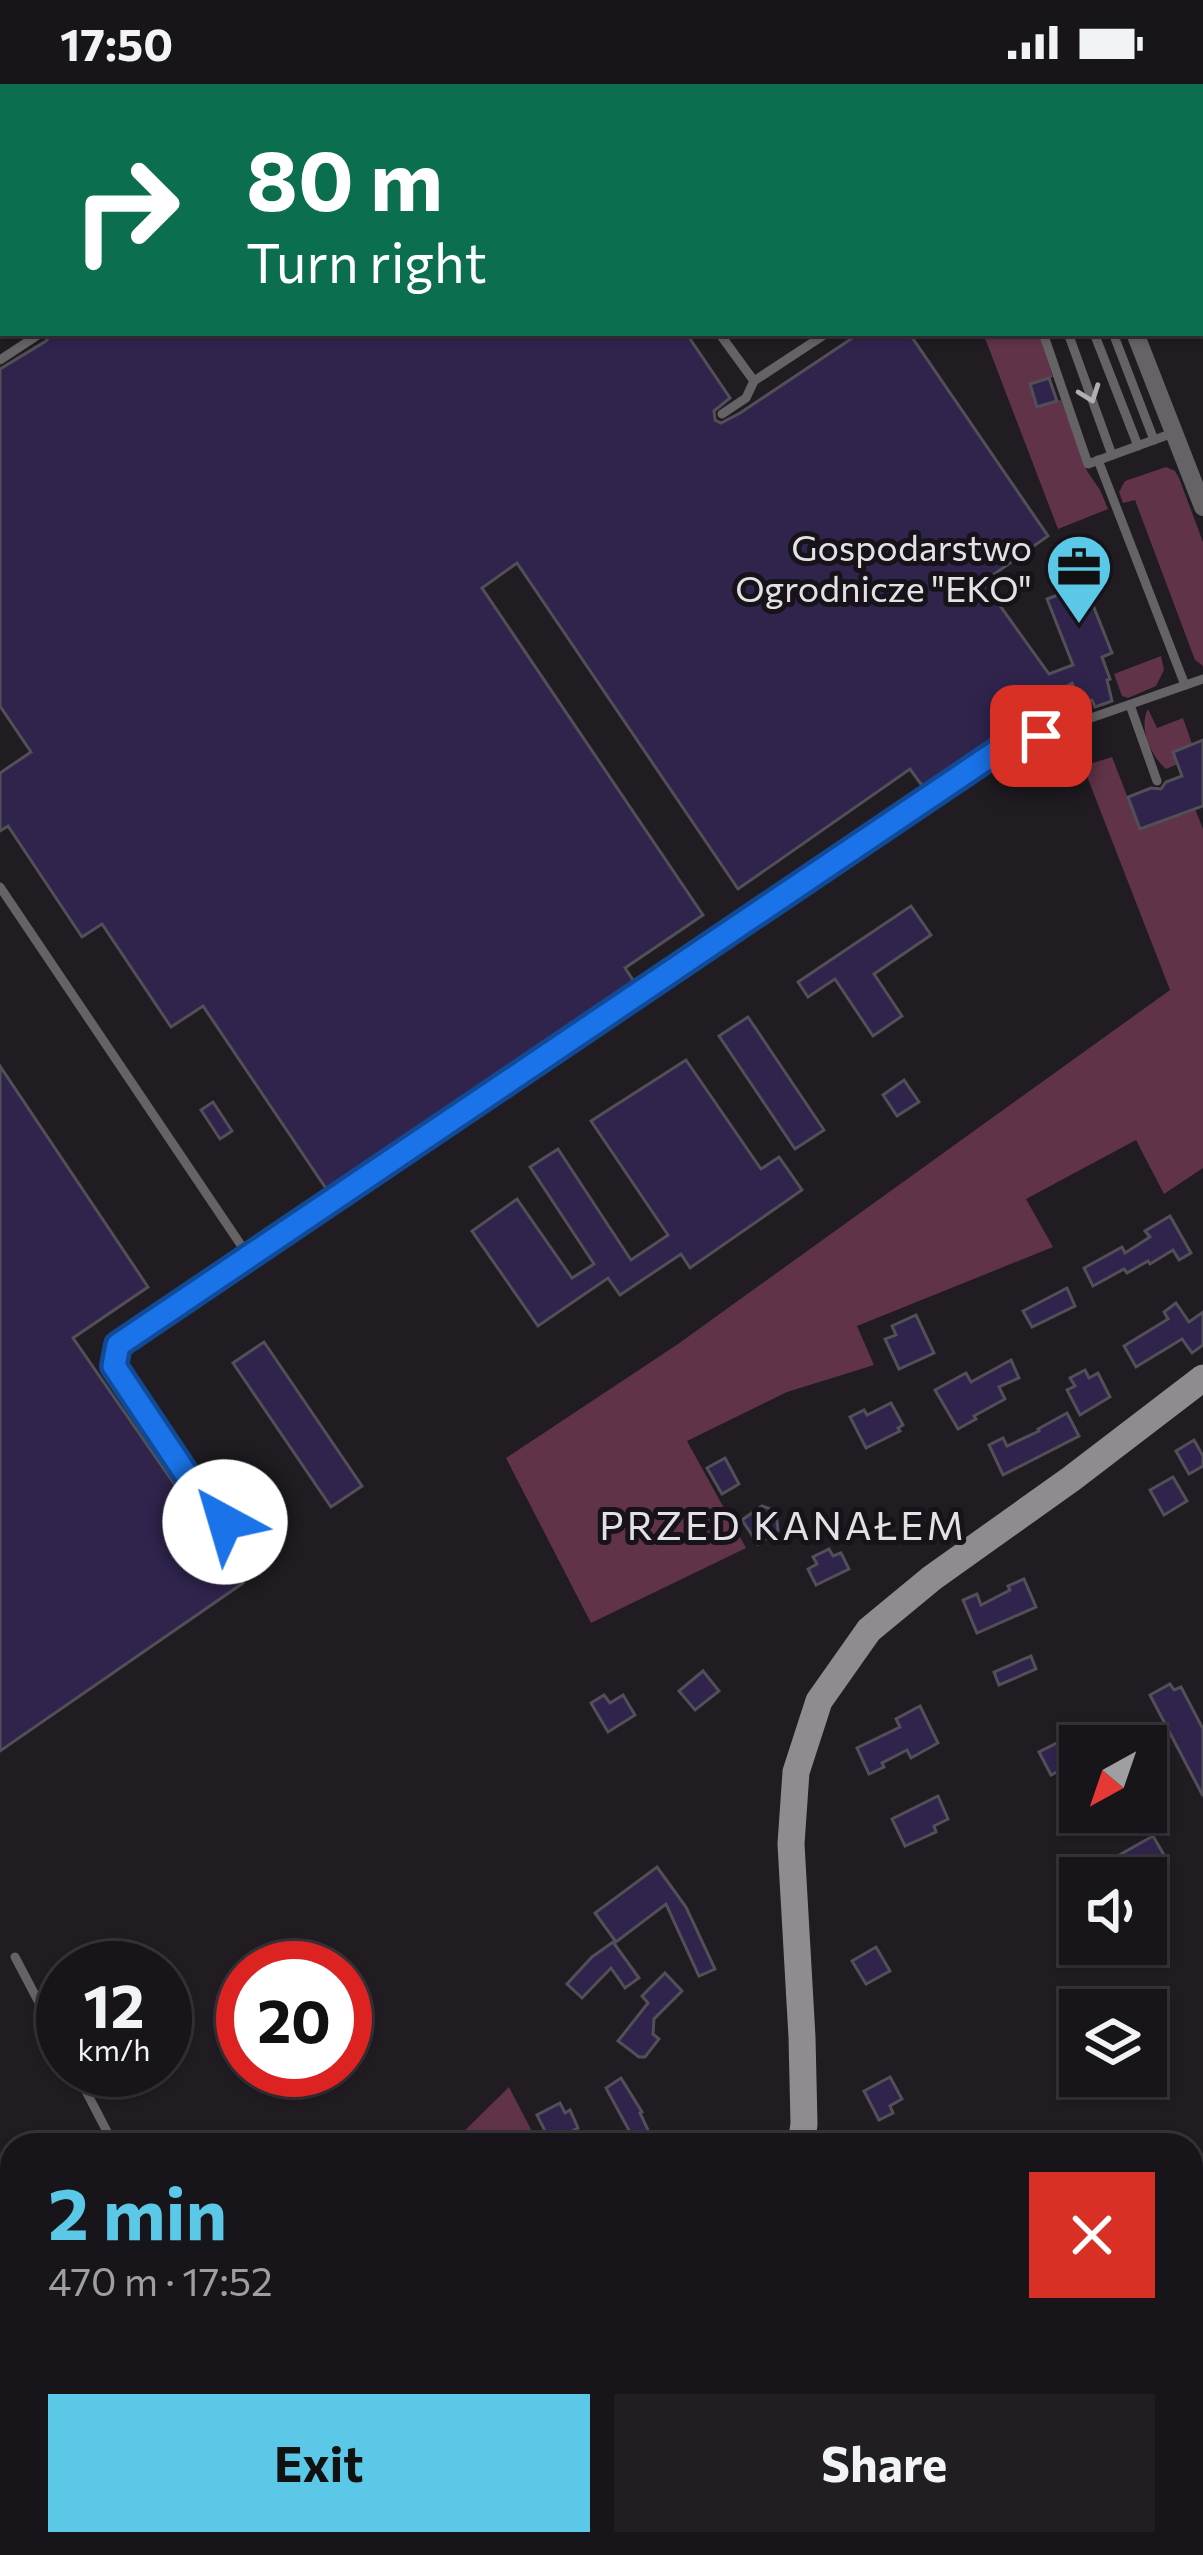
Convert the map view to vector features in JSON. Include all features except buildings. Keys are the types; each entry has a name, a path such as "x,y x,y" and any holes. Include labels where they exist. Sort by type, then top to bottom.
{"street":[{"path":"1136,336 1164,436 1203,507"},
{"path":"803,2133 791,1844 796,1772 818,1701 869,1630 1203,1378"}],"lane":[{"path":"0,360 36,336"},
{"path":"721,336 754,381"},
{"path":"722,414 746,398 754,381 822,336"},
{"path":"1044,336 1088,464 1164,436 1114,336"},
{"path":"1069,336 1112,455"},
{"path":"1095,336 1138,446"},
{"path":"1098,460 1185,685"},
{"path":"225,1522 216,1519 114,1366 118,1345 996,752 1203,679"},
{"path":"1130,705 1157,781"},
{"path":"2,894 249,1257"},
{"path":"15,1957 36,1997"},
{"path":"89,2097 108,2133"}],"shaded area":[{"path":"984,336 1040,336 1053,377 1030,384 1037,406 1061,400 1087,471 1108,509 1058,529"},
{"path":"1166,467 1179,478 1203,542 1203,666 1195,660 1135,500 1123,503 1119,492 1125,481"},
{"path":"1161,656 1164,670 1156,686 1128,698 1122,696 1114,674"},
{"path":"1148,709 1157,728 1183,718 1192,744 1173,752 1178,764 1166,769 1155,757 1145,733"},
{"path":"1112,757 1140,829 1195,809 1203,829 1203,1168 1164,1194 1136,1140 1026,1199 1053,1247 857,1326 874,1365 787,1392 687,1441 746,1548 591,1623 506,1458 678,1344 1170,990 1083,766"},
{"path":"509,2087 533,2133 462,2133"}],"place":[{"name":"Gospodarstwo Ogrodnicze \"EKO\"","path":"1079,626"}],"district":[{"name":"PRZED KANAŁEM","path":"783,1524"}],"route":[{"path":"225,1522 216,1519 114,1366 118,1345 996,752 1041,736"}]}
